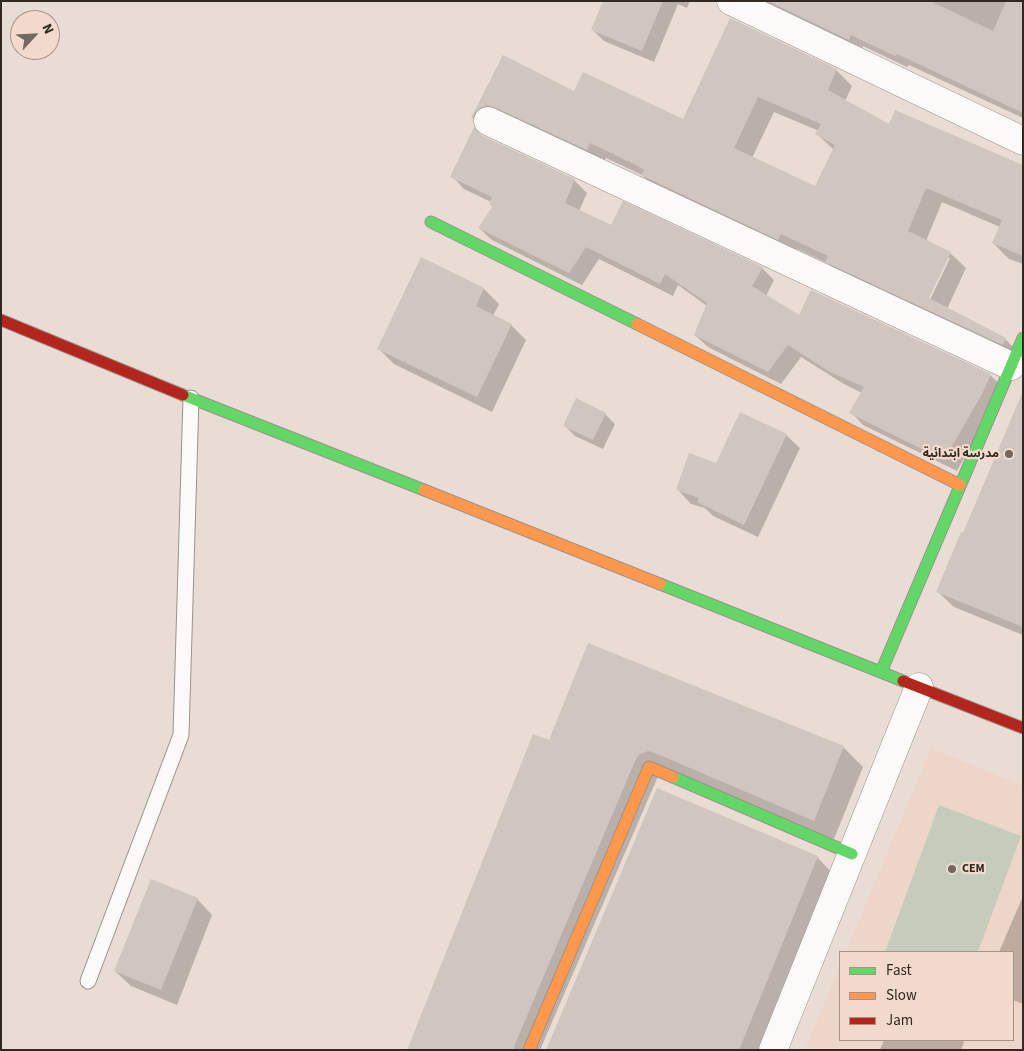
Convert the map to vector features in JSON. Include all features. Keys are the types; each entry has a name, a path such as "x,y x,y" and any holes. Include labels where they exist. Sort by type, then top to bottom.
{"street":[{"path":"731,1 1023,141"},
{"path":"488,121 1011,366"},
{"path":"431,222 960,485"},
{"path":"1,320 191,398 1023,728"},
{"path":"881,672 1023,338"},
{"path":"773,1050 919,687"},
{"path":"529,1050 649,768 852,854"}],"lane":[{"path":"88,981 181,735 191,398"}],"shaded area":[{"name":"CEM","path":"931,748 1023,786 1023,1050 805,1050 839,968 839,1041 1014,1041 1014,951 846,951"}],"green space":[{"path":"939,805 1021,836 978,951 885,951"}],"building":[{"path":"603,1 663,1 642,51 591,30"},
{"path":"768,1 930,1 993,31 1006,1 1023,1 1023,113 897,54 895,56 851,35 849,40"},
{"path":"730,18 837,69 828,90 889,124 895,110 1023,165 1023,256 992,243 1002,220 926,188 908,231 951,252 929,298 1006,338 1003,345 825,262 828,256 781,234 778,240 641,175 645,170 590,143 587,150 487,105 480,108 474,114 473,119 471,118 503,55 574,91 583,72 683,119","holes":["758,97 821,124 815,134 835,145 815,186 734,148"]},
{"path":"474,127 481,135 575,179 565,203 611,225 623,201 763,267 752,286 799,315 811,290 991,374 982,394 944,460 849,413 864,387 830,372 788,345 768,372 694,335 707,303 665,274 660,284 586,247 569,273 478,228 493,206 489,204 492,197 450,177"},
{"path":"421,257 484,288 476,306 512,324 477,397 377,349"},
{"path":"1023,391 1023,627 936,592"},
{"path":"576,398 606,413 593,440 563,426"},
{"path":"740,412 787,434 744,525 697,502 699,498 676,490 689,453 716,463"},
{"path":"588,643 844,746 814,821 655,753 648,751 640,754 635,761 514,1050 407,1050 533,734 549,740"},
{"path":"657,788 818,856 739,1050 546,1050"},
{"path":"151,879 198,898 161,990 114,971"}],"traffic: fast":[{"path":"431,222 637,324"},
{"path":"881,672 1023,338"},
{"path":"183,395 424,490"},
{"path":"660,584 903,681"},
{"path":"673,777 852,854"}],"traffic: slow":[{"path":"637,324 960,485"},
{"path":"424,490 660,584"},
{"path":"529,1050 649,767 673,777"}],"traffic: jam":[{"path":"1,320 183,395"},
{"path":"903,681 1023,728"}],"place":[{"name":"مدرسة ابتدائية","path":"1009,454"},
{"name":"CEM","path":"952,869"}]}
